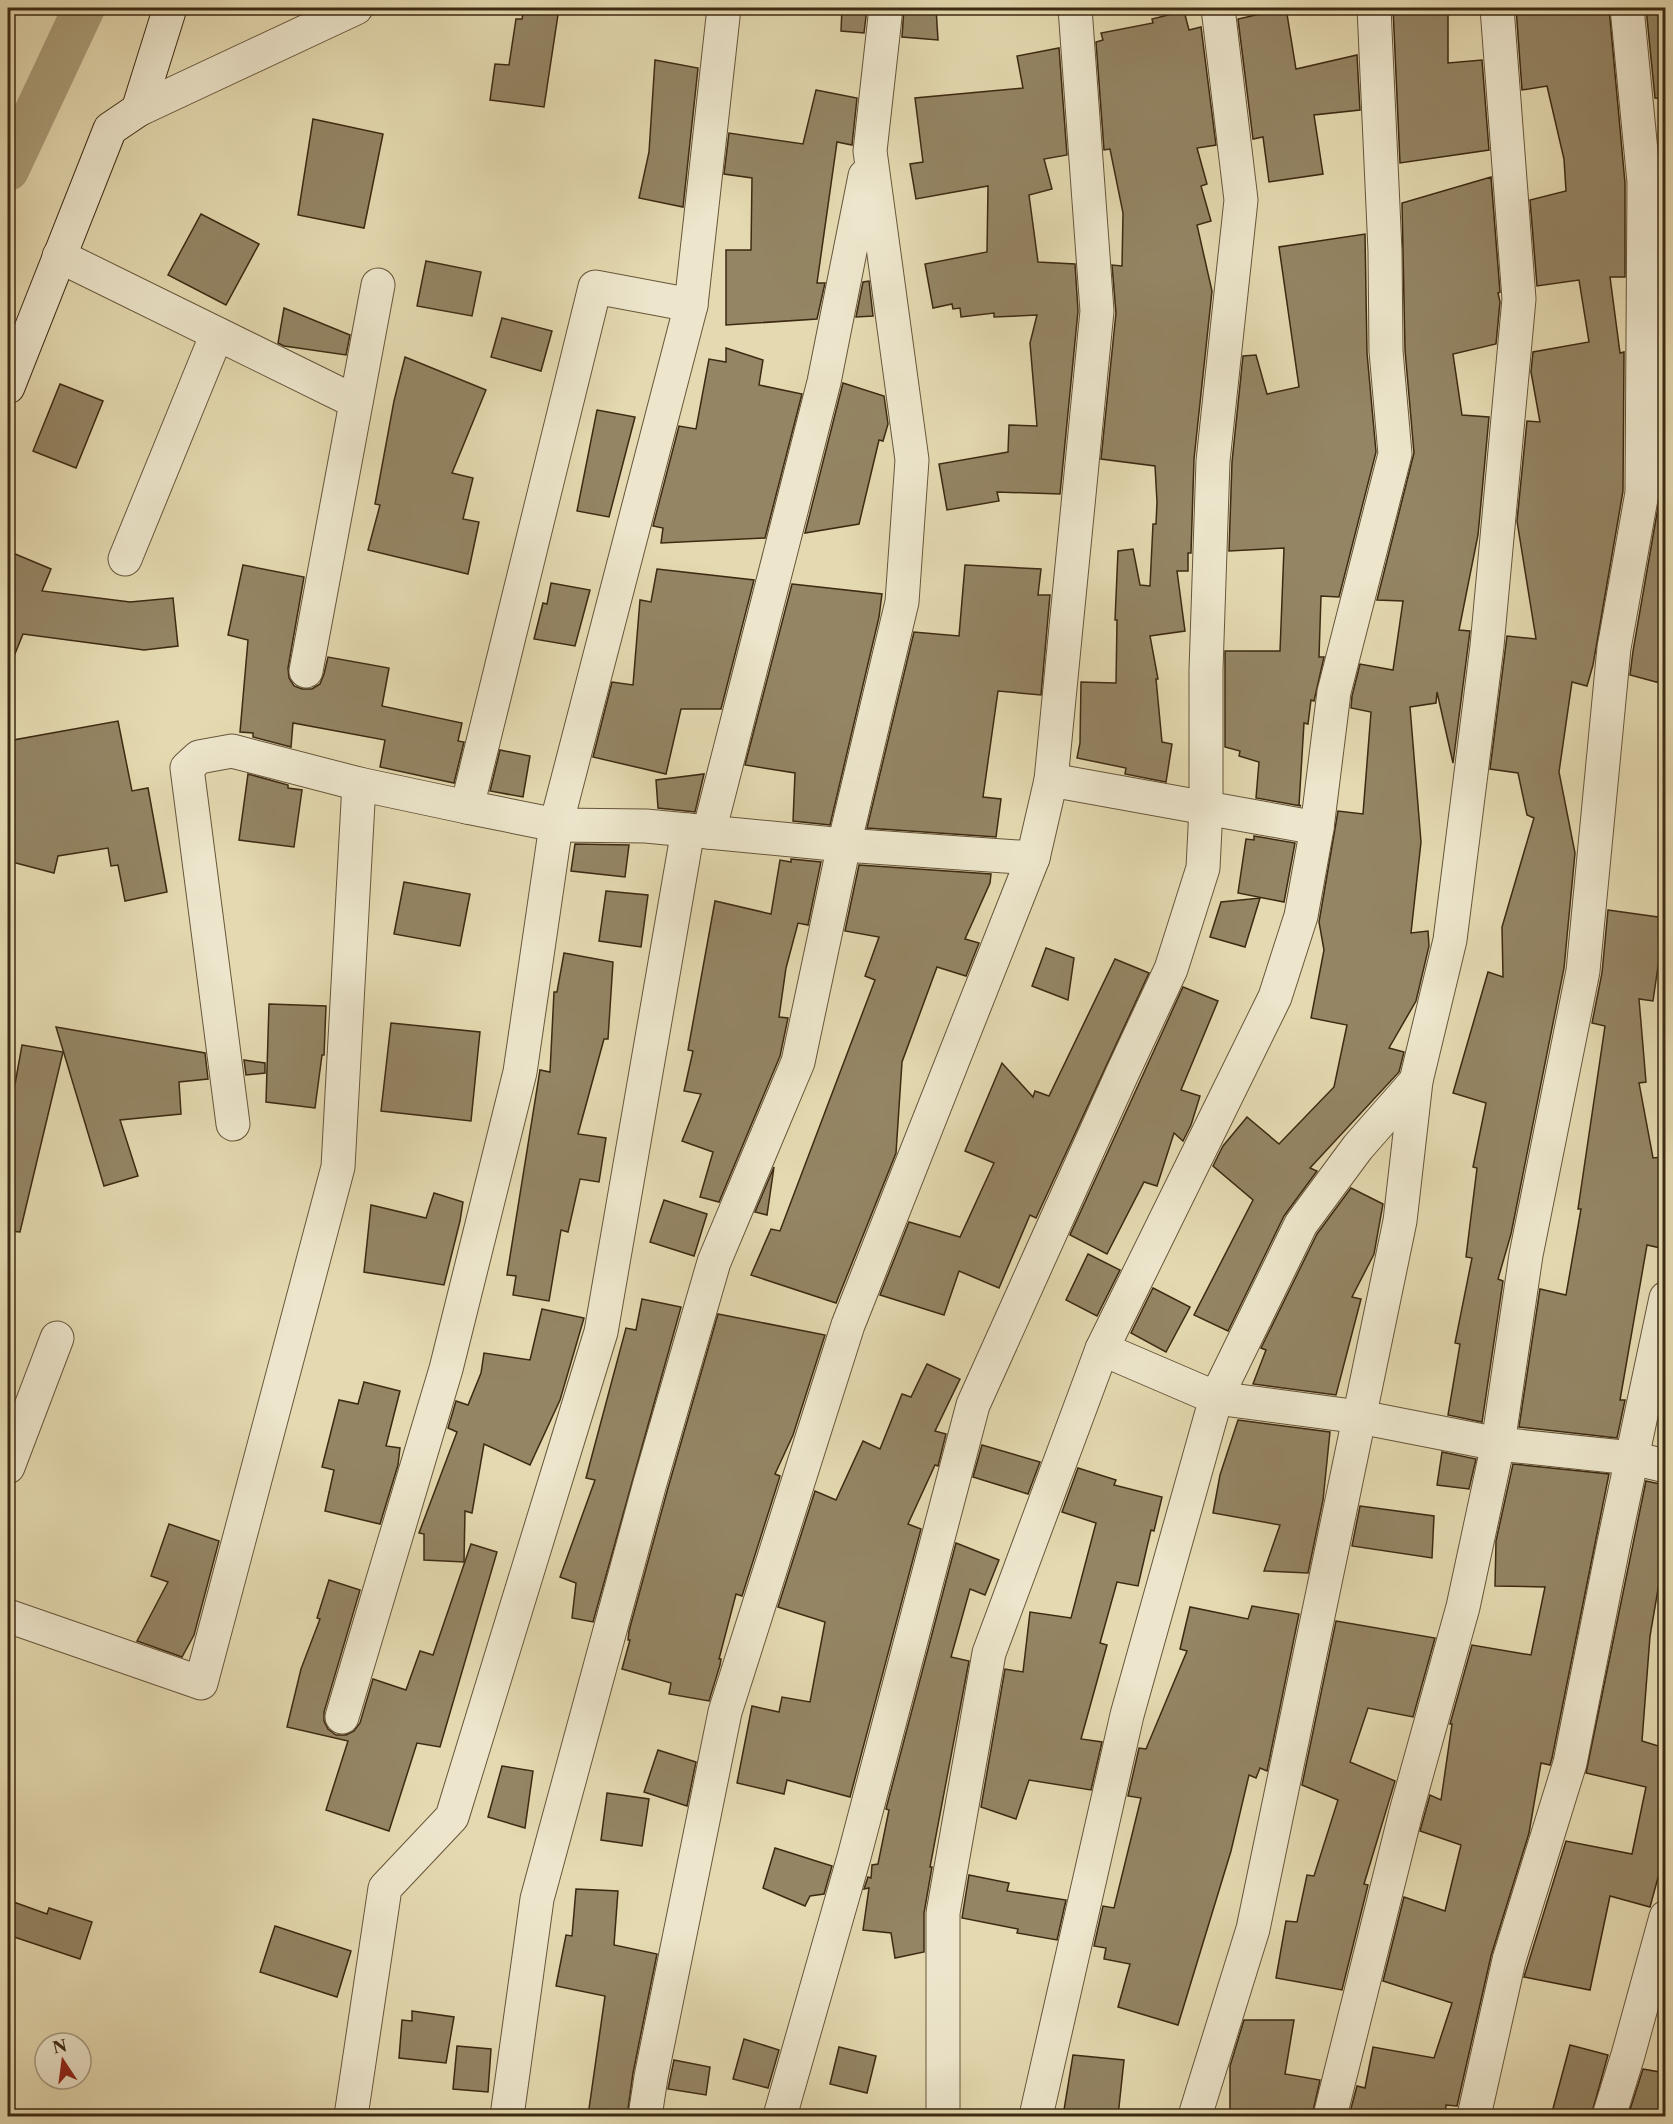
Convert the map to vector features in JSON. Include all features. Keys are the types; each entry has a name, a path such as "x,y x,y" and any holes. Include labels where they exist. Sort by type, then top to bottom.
{"street":[{"path":"138,110 170,8"},
{"path":"8,387 110,129 138,110 356,8"},
{"path":"342,1717 446,1369 520,1072 556,825 691,306 724,8"},
{"path":"351,2116 385,1888 452,1817 601,1332 698,831 824,382 870,151 886,8"},
{"path":"645,2116 725,1712 848,1325 1034,858 1051,780 1097,311 1075,8"},
{"path":"780,2116 854,1857 973,1405 1171,969 1203,868 1206,808 1206,670 1213,461 1241,200 1218,8"},
{"path":"943,2116 943,1913 989,1653 1102,1349 1275,997 1301,916 1317,828 1334,692 1395,454 1386,351 1385,251 1374,8"},
{"path":"1195,2116 1253,1929 1400,1221 1416,1081 1450,940 1487,646 1519,299 1497,8"},
{"path":"1330,2116 1406,1812 1463,1607 1498,1444 1526,1256 1583,970 1614,648 1642,493 1644,182 1627,8"},
{"path":"507,2116 537,1899 650,1483 714,1262 798,1062 844,845 902,602 912,460 870,151"},
{"path":"59,256 356,402"},
{"path":"306,671 378,285"},
{"path":"466,807 595,288 691,306"},
{"path":"125,559 217,334"},
{"path":"233,1124 187,768 199,757 232,751 359,784 556,825 646,826 844,845 1034,858"},
{"path":"1051,780 1317,828"},
{"path":"8,1616 201,1683 338,1167 359,784"},
{"path":"1036,2116 1126,1715 1216,1398 1301,1224 1358,1147 1416,1081"},
{"path":"1474,2116 1509,1960 1570,1763 1665,1298"},
{"path":"8,1467 17,1418 57,1338"},
{"path":"1102,1349 1216,1398 1360,1417 1498,1444 1632,1458 1665,1466"},
{"path":"1609,2116 1665,1917"}],"building":[{"path":"524,8 559,8 544,107 490,100 495,64 509,65 516,19 522,19"},
{"path":"842,8 867,8 864,33 841,31"},
{"path":"904,8 936,8 938,40 902,37"},
{"path":"1286,8 1296,69 1357,55 1360,110 1314,115 1323,174 1269,182 1263,137 1253,139 1238,19"},
{"path":"1393,8 1448,8 1448,63 1482,60 1489,150 1400,163"},
{"path":"1516,8 1609,8 1625,183 1625,277 1610,277 1620,353 1624,352 1623,491 1593,665 1587,686 1572,682 1559,772 1575,853 1564,968 1511,1234 1498,1279 1503,1281 1482,1422 1448,1415 1460,1344 1455,1343 1472,1258 1466,1257 1477,1168 1473,1167 1486,1103 1453,1093 1488,972 1503,977 1502,927 1534,818 1527,815 1518,773 1490,769 1507,636 1536,639 1517,521 1527,421 1540,422 1531,372 1533,352 1589,342 1579,280 1537,286 1530,200 1566,191 1564,159 1547,86 1522,90"},
{"path":"1646,8 1665,8 1665,99 1655,98"},
{"path":"1184,11 1189,30 1201,27 1216,145 1197,148 1207,184 1201,186 1211,221 1197,225 1212,291 1194,459 1191,553 1188,553 1188,571 1177,571 1185,631 1150,636 1158,679 1156,679 1162,742 1172,744 1166,782 1125,774 1126,768 1077,758 1080,743 1081,682 1116,683 1117,620 1115,620 1118,551 1133,549 1140,585 1150,586 1153,524 1156,524 1157,502 1155,466 1101,459 1116,313 1112,265 1122,266 1123,213 1110,149 1104,150 1096,42 1103,40 1101,33 1153,23 1152,19"},
{"path":"1059,48 1067,155 1044,159 1052,189 1029,195 1038,262 1075,264 1078,311 1060,494 997,492 999,501 947,510 939,464 1008,452 1009,425 1037,426 1030,343 1037,315 994,317 994,313 961,317 960,308 953,309 952,304 933,308 925,264 987,252 988,186 916,199 910,164 923,162 915,98 1023,88 1017,56"},
{"path":"655,60 698,68 683,207 639,198 649,152"},
{"path":"816,90 857,98 852,145 837,142 817,283 825,283 817,319 726,325 726,250 751,250 752,178 724,174 729,133 803,144"},
{"path":"313,119 383,134 364,228 298,215"},
{"path":"1491,177 1500,292 1498,293 1500,302 1496,344 1453,354 1462,415 1489,417 1478,535 1459,630 1470,631 1453,763 1437,692 1436,703 1410,707 1421,842 1411,933 1428,931 1429,946 1416,1001 1389,1048 1404,1052 1399,1072 1310,1168 1317,1171 1284,1216 1228,1331 1194,1315 1253,1200 1213,1166 1223,1146 1247,1117 1279,1144 1334,1087 1347,1025 1311,1018 1324,950 1319,922 1338,811 1363,814 1371,712 1351,708 1352,696 1360,664 1393,670 1403,601 1377,600 1414,453 1405,350 1402,203"},
{"path":"201,214 259,244 226,305 168,275"},
{"path":"1365,234 1367,353 1376,452 1339,597 1321,596 1319,657 1324,657 1314,701 1311,700 1308,724 1304,723 1299,805 1301,806 1256,798 1259,762 1239,756 1240,751 1225,747 1225,651 1280,651 1284,548 1229,551 1232,462 1243,356 1256,355 1267,394 1299,387 1279,247"},
{"path":"426,261 481,272 472,316 417,306"},
{"path":"869,281 873,316 856,317 863,282"},
{"path":"284,308 350,335 346,355 284,346 278,343"},
{"path":"502,318 552,331 541,371 491,357"},
{"path":"726,348 763,360 759,385 802,394 765,538 661,543 663,528 653,526 679,426 696,429 709,359 726,362"},
{"path":"405,357 486,390 452,473 473,478 463,519 479,522 468,574 368,550 380,505 375,504 394,401"},
{"path":"843,383 884,396 888,424 883,441 879,440 859,524 805,533"},
{"path":"60,384 103,401 76,468 33,451"},
{"path":"597,410 635,417 609,517 577,511"},
{"path":"1661,415 1665,415 1665,664 1660,683 1630,675 1660,496"},
{"path":"8,551 51,569 42,591 130,602 173,598 178,646 144,650 23,634 8,671"},
{"path":"243,565 304,577 288,668 289,678 294,686 312,689 320,684 328,657 389,668 382,706 462,723 458,741 464,742 454,783 380,767 385,740 293,723 291,747 253,737 253,733 240,732 248,640 228,635"},
{"path":"965,565 1041,569 1038,595 1050,595 1041,695 998,691 983,797 1001,799 996,837 867,828 914,632 959,636"},
{"path":"657,569 754,580 721,709 681,709 666,774 593,757 612,682 633,685 640,600 651,602"},
{"path":"551,583 590,590 575,646 534,639 543,603 547,604"},
{"path":"792,584 882,594 879,617 830,825 793,821 795,773 745,765"},
{"path":"118,721 132,791 148,788 167,892 125,901 118,865 111,866 108,848 58,856 54,873 8,861 8,741"},
{"path":"500,750 530,756 523,797 490,791"},
{"path":"248,774 288,785 288,788 302,790 294,847 239,840"},
{"path":"704,774 695,812 658,808 656,780"},
{"path":"1254,836 1295,843 1284,902 1238,893 1246,839 1254,840"},
{"path":"575,844 629,845 625,877 571,871"},
{"path":"791,859 821,862 808,925 798,923 786,968 779,1017 788,1018 780,1056 719,1202 700,1197 713,1152 682,1141 701,1094 684,1091 693,1051 688,1050 715,901 771,914 780,860 791,862"},
{"path":"859,865 991,874 990,883 965,939 979,943 966,976 937,967 902,1062 896,1153 836,1303 751,1275 771,1229 780,1231 875,980 865,976 879,937 845,931"},
{"path":"404,882 470,894 460,946 394,934"},
{"path":"606,891 648,895 641,947 599,941"},
{"path":"1260,898 1245,947 1210,937 1221,902"},
{"path":"1608,910 1665,918 1653,1001 1639,999 1646,1082 1639,1083 1653,1158 1664,1157 1665,1249 1647,1245 1620,1400 1625,1400 1617,1438 1519,1427 1540,1289 1566,1295 1581,1209 1578,1209 1605,1026 1592,1023 1602,973"},
{"path":"1046,948 1074,958 1068,1000 1032,986"},
{"path":"564,953 613,962 608,1039 604,1039 578,1134 606,1138 599,1182 580,1179 568,1232 561,1230 549,1301 513,1295 516,1276 507,1275 540,1070 550,1072 554,992 557,992"},
{"path":"1115,959 1149,973 1036,1218 1030,1215 999,1288 959,1271 944,1315 880,1295 909,1222 960,1237 994,1163 965,1151 1002,1063 1033,1097 1035,1091 1049,1096"},
{"path":"1183,987 1218,1001 1181,1090 1200,1096 1191,1125 1183,1141 1174,1133 1157,1186 1144,1182 1107,1254 1070,1235"},
{"path":"269,1004 326,1006 324,1055 322,1055 315,1108 266,1102"},
{"path":"391,1023 480,1032 471,1121 381,1111"},
{"path":"56,1027 205,1053 208,1079 179,1082 181,1114 120,1120 138,1176 104,1186"},
{"path":"22,1045 63,1052 20,1232 8,1231 8,1082 15,1084"},
{"path":"244,1060 265,1063 265,1073 246,1075"},
{"path":"774,1167 767,1215 755,1212"},
{"path":"1351,1188 1383,1204 1374,1254 1352,1297 1361,1299 1336,1395 1253,1384 1266,1350 1261,1348 1317,1234"},
{"path":"434,1193 463,1202 444,1285 364,1272 371,1205 426,1218"},
{"path":"664,1200 707,1214 694,1256 650,1242"},
{"path":"1088,1254 1120,1270 1097,1316 1066,1300"},
{"path":"1153,1288 1190,1307 1166,1352 1131,1333"},
{"path":"642,1299 681,1307 593,1622 572,1618 576,1583 560,1577 595,1480 586,1478 626,1328 636,1330"},
{"path":"542,1309 584,1318 560,1400 530,1465 484,1444 472,1513 465,1511 464,1562 424,1560 424,1534 419,1533 457,1432 448,1428 456,1401 468,1405 481,1373 484,1353 530,1360"},
{"path":"718,1314 825,1335 793,1435 775,1474 780,1476 742,1596 736,1594 719,1659 721,1659 720,1665 709,1701 669,1694 671,1683 622,1669 630,1640 628,1640 629,1631"},
{"path":"927,1364 960,1379 935,1431 946,1434 938,1466 935,1465 908,1524 921,1529 850,1797 787,1780 784,1794 737,1783 752,1706 779,1712 782,1697 810,1702 825,1622 778,1607 815,1491 836,1500 863,1441 880,1449 902,1394 911,1397"},
{"path":"364,1382 400,1391 386,1446 400,1448 398,1465 380,1524 325,1511 334,1470 322,1467 339,1400 358,1404"},
{"path":"1238,1420 1330,1432 1323,1500 1308,1573 1264,1571 1280,1525 1213,1513 1220,1475"},
{"path":"982,1445 1040,1462 1028,1494 973,1477"},
{"path":"1442,1452 1476,1459 1469,1489 1437,1485"},
{"path":"1513,1464 1609,1474 1552,1758 1550,1765 1541,1763 1529,1833 1491,1956 1457,2106 1446,2105 1445,2116 1349,2116 1357,2086 1365,2088 1373,2047 1434,2058 1452,2003 1383,1981 1404,1897 1445,1911 1461,1845 1420,1831 1430,1795 1441,1800 1452,1724 1450,1724 1472,1645 1531,1655 1545,1587 1495,1586 1496,1541"},
{"path":"1078,1468 1116,1480 1114,1485 1162,1497 1154,1531 1151,1530 1138,1586 1117,1582 1100,1643 1107,1645 1081,1739 1102,1742 1091,1790 1029,1780 1016,1819 981,1807 1005,1669 1023,1672 1030,1612 1071,1618 1096,1523 1062,1512"},
{"path":"1646,1481 1665,1485 1665,1567 1662,1566 1650,1636 1642,1741 1665,1748 1665,1852 1650,1907 1610,1896 1590,1990 1524,1977 1566,1841 1632,1854 1646,1787 1586,1773"},
{"path":"1360,1506 1434,1516 1432,1558 1352,1546"},
{"path":"169,1524 219,1541 194,1635 182,1657 137,1641 168,1582 151,1576"},
{"path":"956,1543 999,1560 985,1595 970,1589 951,1657 969,1661 930,1867 932,1867 924,1913 924,1952 895,1958 891,1933 863,1930 869,1888 864,1889 868,1877 871,1878 872,1865 878,1864 889,1810 886,1809"},
{"path":"471,1544 497,1552 440,1747 417,1743 389,1831 326,1810 348,1741 287,1727 301,1669 320,1619 317,1618 329,1580 360,1590 324,1712 324,1721 328,1729 336,1735 346,1735 354,1731 360,1723 373,1679 406,1690 420,1651 433,1655"},
{"path":"1252,1606 1299,1614 1267,1771 1260,1768 1256,1778 1249,1775 1231,1851 1178,2025 1118,2007 1130,1964 1104,1959 1106,1948 1094,1946 1103,1906 1114,1908 1141,1798 1128,1796 1139,1748 1146,1749 1187,1651 1180,1649 1190,1607 1248,1619"},
{"path":"1336,1621 1435,1638 1413,1717 1368,1708 1350,1762 1395,1781 1364,1884 1368,1885 1342,1990 1276,1978 1286,1921 1297,1922 1307,1875 1314,1876 1338,1800 1302,1785"},
{"path":"658,1750 696,1762 687,1806 644,1792"},
{"path":"502,1766 533,1771 525,1828 488,1817"},
{"path":"607,1793 649,1799 642,1846 601,1840"},
{"path":"775,1848 832,1866 824,1894 810,1896 805,1906 763,1888"},
{"path":"969,1875 1009,1883 1007,1891 1066,1900 1057,1940 1017,1933 1018,1929 962,1918"},
{"path":"576,1889 618,1891 614,1945 657,1954 633,2073 627,2116 588,2116 605,1996 556,1986 566,1935 572,1936"},
{"path":"8,1900 47,1914 49,1908 92,1922 80,1959 8,1935"},
{"path":"275,1926 351,1951 337,1997 260,1972"},
{"path":"412,2011 454,2017 446,2063 399,2058 402,2020 412,2021"},
{"path":"1244,2020 1294,2020 1285,2074 1320,2080 1312,2116 1230,2116 1230,2066"},
{"path":"744,2039 779,2050 768,2088 733,2079"},
{"path":"1570,2045 1608,2055 1591,2116 1551,2116"},
{"path":"457,2046 491,2049 488,2092 453,2089"},
{"path":"839,2047 876,2056 867,2093 830,2084"},
{"path":"1073,2055 1124,2060 1118,2116 1063,2116"},
{"path":"674,2060 710,2067 706,2095 668,2089"},
{"path":"1643,2069 1665,2073 1665,2116 1628,2116"}],"waterway":[{"path":"8,170 84,8"}]}
